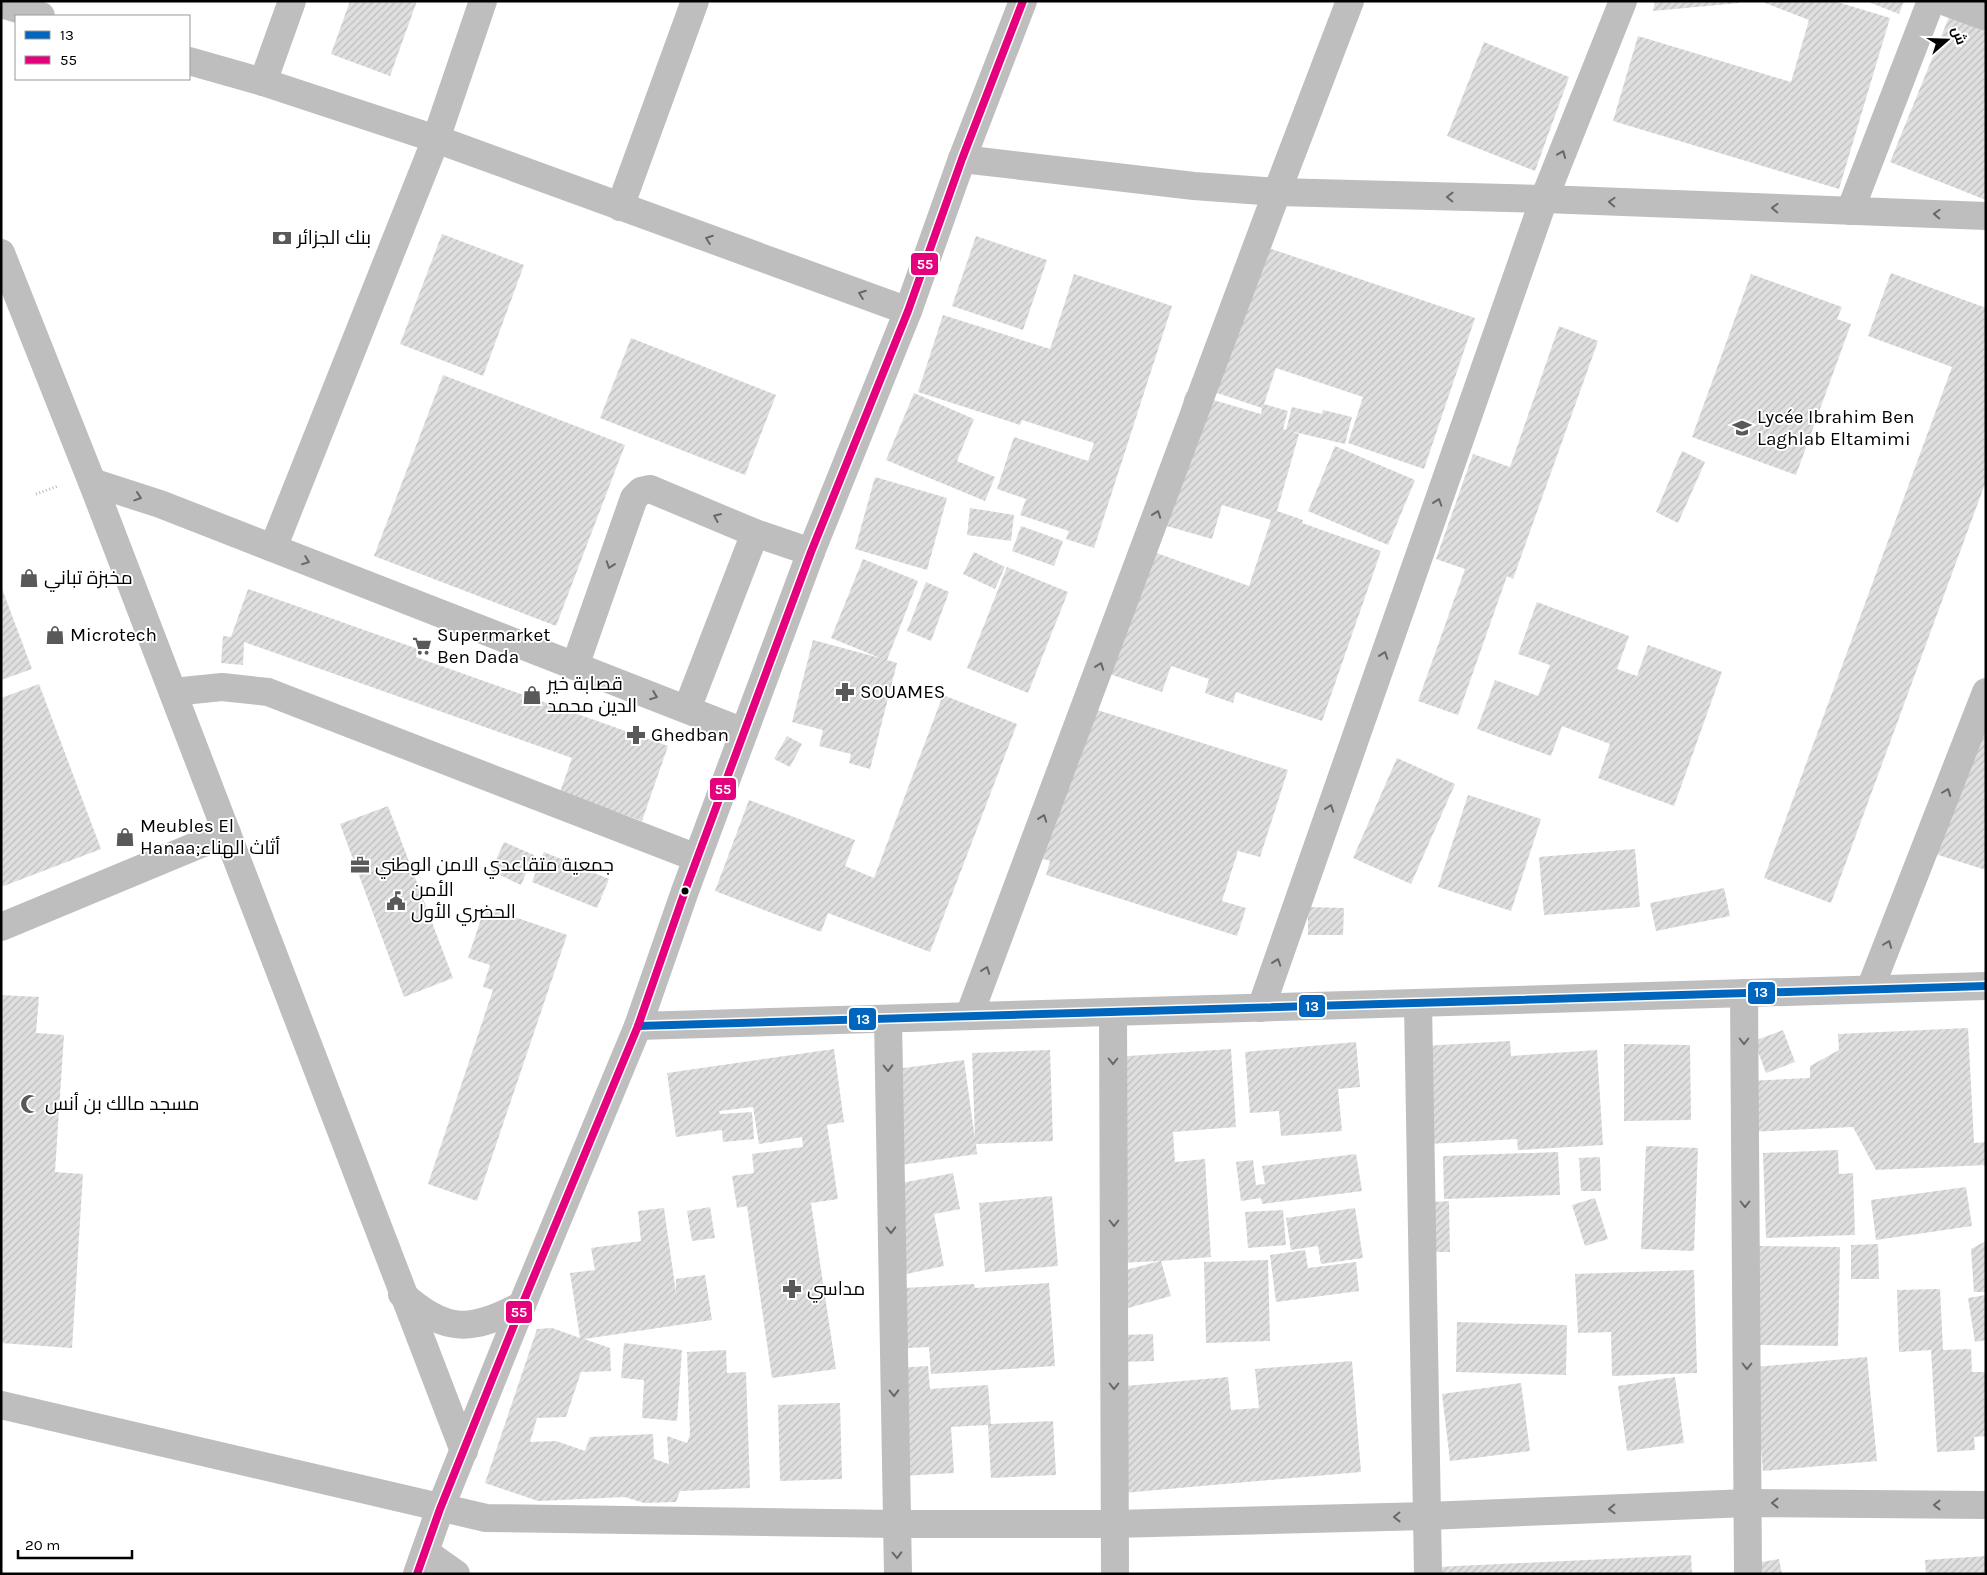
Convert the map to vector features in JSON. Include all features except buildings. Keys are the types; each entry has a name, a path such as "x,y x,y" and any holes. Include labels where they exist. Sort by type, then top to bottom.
{"street":[{"path":"263,82 292,1"},
{"path":"273,548 436,139 483,1"},
{"path":"620,207 695,1"},
{"path":"456,1574 421,1563 440,1509 522,1305 638,1026 697,858 811,552 908,311 962,159 1023,1"},
{"path":"970,1016 1276,192 1350,1"},
{"path":"1260,1008 1544,199 1623,1"},
{"path":"1850,211 1931,1"},
{"path":"1943,1 1986,18"},
{"path":"1,4 38,15"},
{"path":"190,61 263,82 436,139 908,311"},
{"path":"962,159 1194,186 1276,192 1544,199 1986,216"},
{"path":"1,253 92,482 464,1452"},
{"path":"92,482 160,504 744,732"},
{"path":"575,666 634,498 641,491 650,489 755,533 811,552"},
{"path":"687,709 755,533"},
{"path":"172,692 230,688 268,692 697,858"},
{"path":"1870,989 1986,692"},
{"path":"1,927 227,833"},
{"path":"638,1026 1986,986"},
{"path":"1744,993 1748,1574"},
{"path":"1418,1002 1428,1574"},
{"path":"1113,1012 1115,1574"},
{"path":"888,1019 898,1574"},
{"path":"402,1294 418,1309 434,1318 453,1324 477,1324 494,1320 522,1305"},
{"path":"1,1405 440,1509 486,1518 896,1524 1114,1524 1427,1516 1748,1503 1986,1505"}],"transit line":[{"name":"55","path":"417,1574 440,1509 522,1305 638,1026 685,891 811,552 908,311 962,159 1023,1"},
{"name":"13","path":"638,1026 1986,986"}],"place":[{"name":"بنك الجزائر","path":"282,238"},
{"name":"Lycée Ibrahim Ben Laghlab Eltamimi","path":"1742,428"},
{"name":"مخبزة تباني","path":"29,578"},
{"name":"Microtech","path":"55,635"},
{"name":"Supermarket Ben Dada","path":"422,646"},
{"name":"SOUAMES","path":"845,692"},
{"name":"قصابة خير الدين محمد","path":"532,695"},
{"name":"Ghedban","path":"636,735"},
{"name":"Meubles El Hanaa;أثاث الهناء","path":"125,837"},
{"name":"جمعية متقاعدي الامن الوطني","path":"360,865"},
{"name":"الأمن الحضري الأول","path":"396,901"},
{"name":"مسجد مالك بن أنس","path":"30,1104"},
{"name":"مداسي","path":"792,1289"}]}
